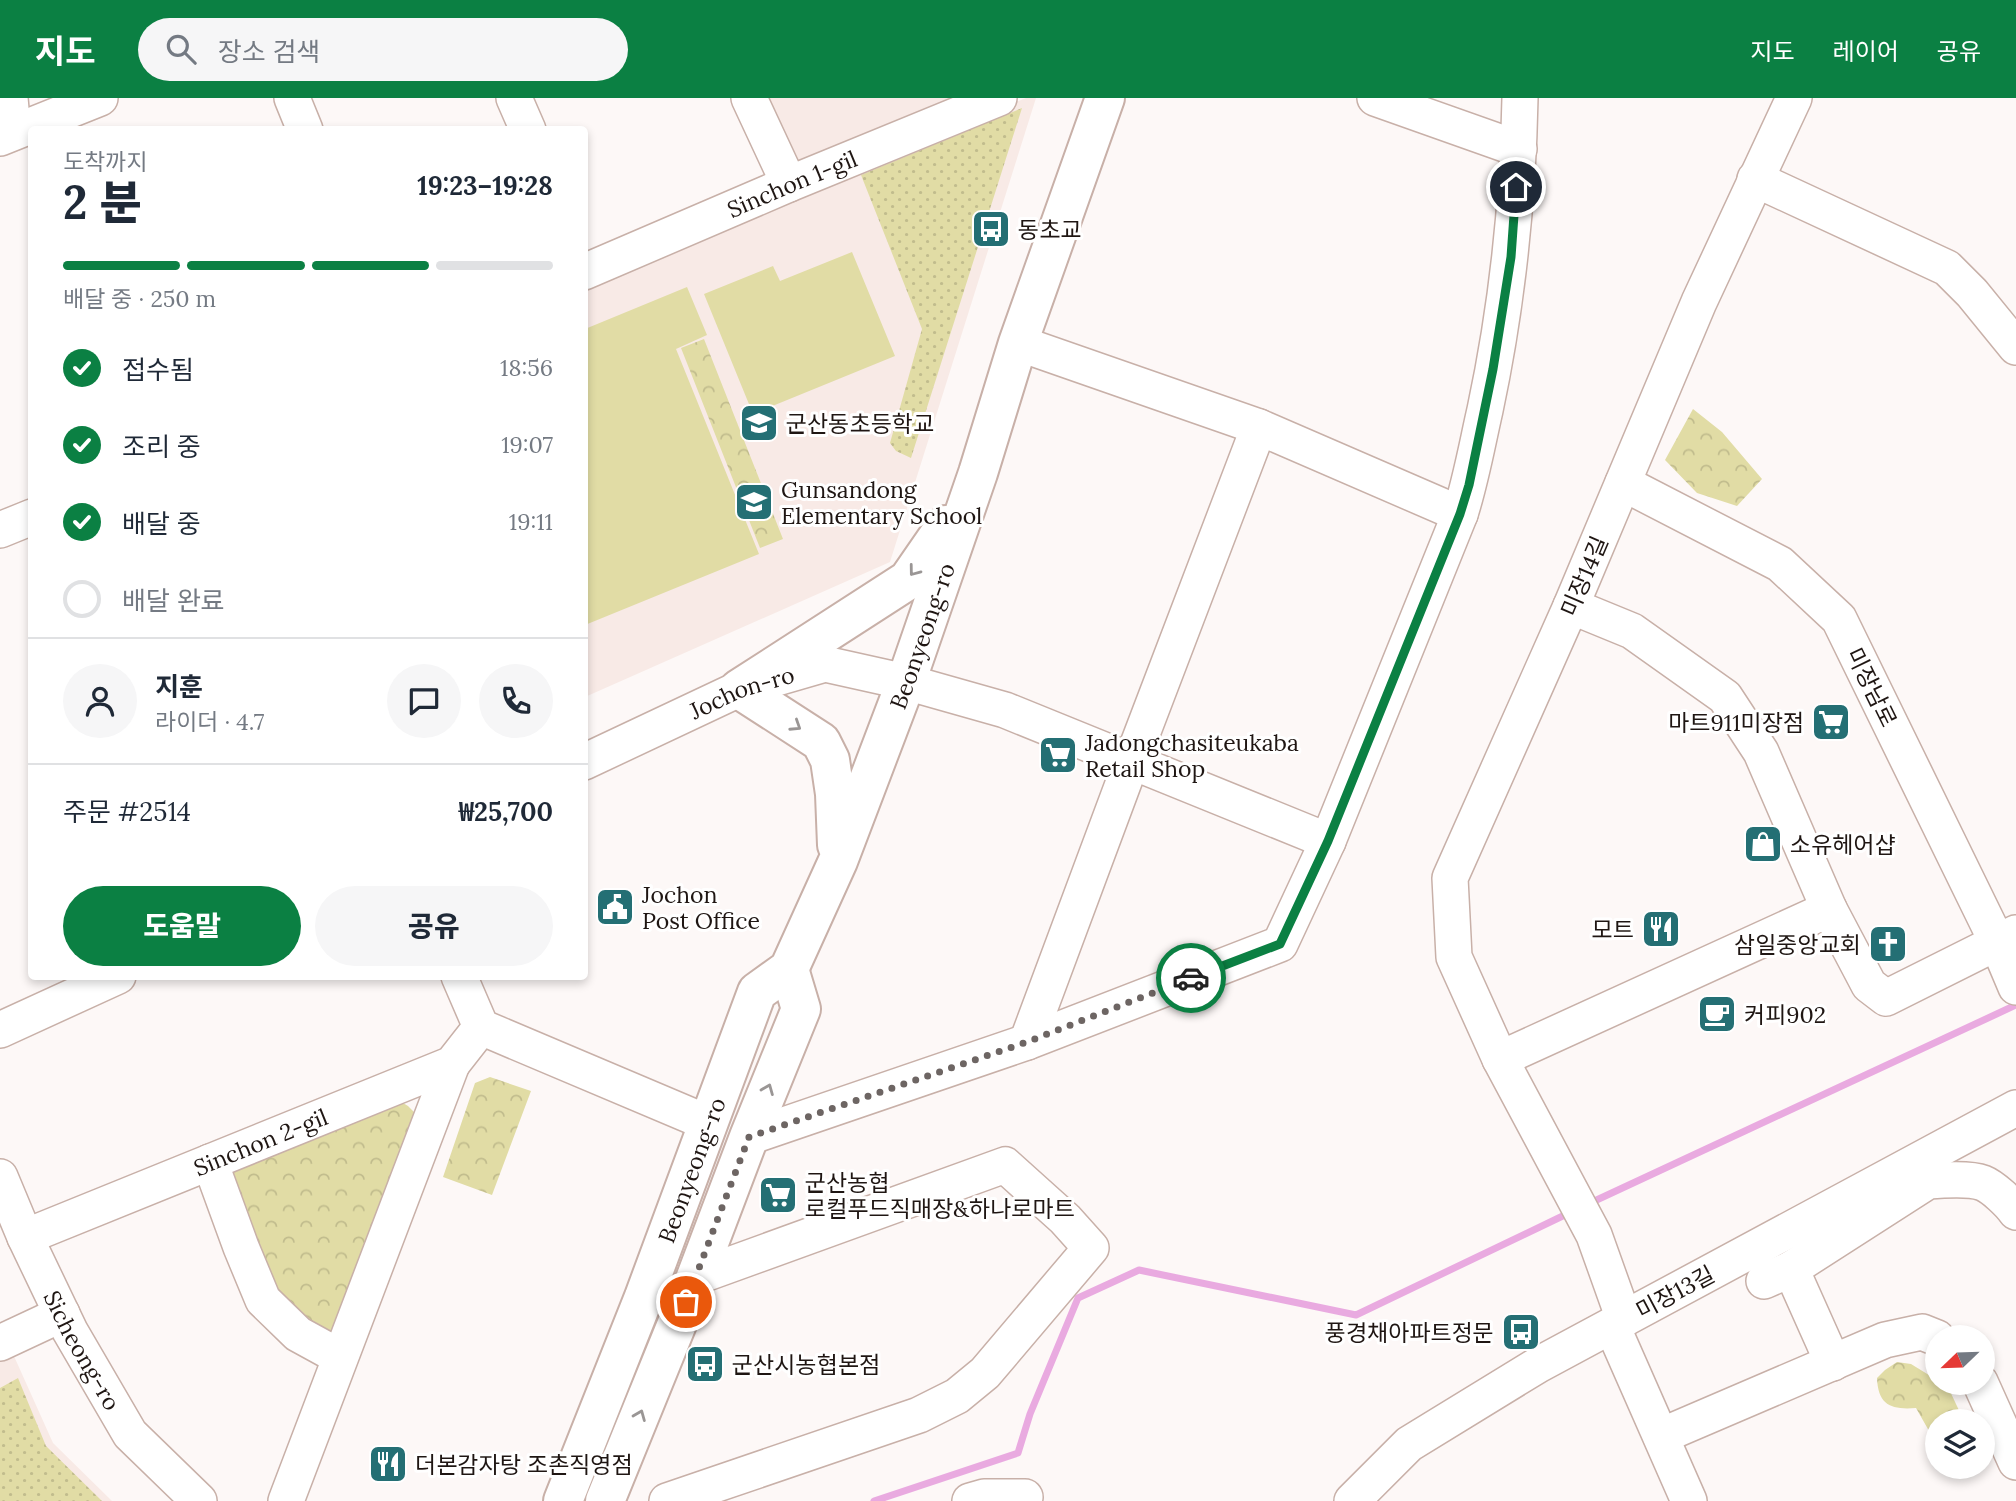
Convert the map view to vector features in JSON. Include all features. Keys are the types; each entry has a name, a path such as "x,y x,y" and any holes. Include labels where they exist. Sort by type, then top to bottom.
{"main road":[{"name":"Beonyeong-ro","path":"569,1499 757,992 789,969 838,861 906,682 1102,99"},
{"path":"838,861 835,794 830,760 821,742 739,689 908,580 938,539 978,473"},
{"name":"Beonyeong-ro","path":"605,1501 801,1009 789,969"}],"street":[{"path":"10,98 4,126 62,122 100,98"},
{"path":"292,98 303,126"},
{"path":"514,98 526,126"},
{"path":"750,98 789,184"},
{"path":"1375,98 1519,149"},
{"path":"749,1137 1027,1042 1280,944 1328,841 1460,514 1469,485 1495,357 1511,257 1520,98"},
{"name":"미장14길","path":"1689,1501 1618,1322 1594,1235 1500,1059 1454,957 1450,878 1571,606 1699,302 1794,98"},
{"name":"Sinchon 1-gil","path":"588,267 978,102"},
{"path":"1755,179 1947,268 1972,293 2016,347"},
{"path":"1018,343 1259,427 1460,514"},
{"path":"1027,1042 1259,427"},
{"name":"미장남로","path":"1623,483 1780,564 1839,619 2006,937 2013,981"},
{"path":"0,530 28,519"},
{"path":"1571,606 1632,631 1725,697 1761,752 1829,909 1869,985 1886,998 2006,937"},
{"name":"Jochon-ro","path":"588,760 739,689 825,664 906,682 1006,710 1328,841"},
{"path":"1500,1059 1829,909"},
{"path":"0,1030 109,980"},
{"path":"461,980 481,1027 708,1123"},
{"name":"Sinchon 2-gil","path":"25,1237 452,1064 481,1027"},
{"path":"286,1501 452,1064"},
{"name":"미장13길","path":"1352,1501 1409,1444 1538,1365 2016,1108"},
{"path":"210,1162 263,1300 298,1334 340,1357"},
{"path":"667,1501 919,1415 957,1396 985,1373 1091,1248 1065,1219 1005,1165 696,1277"},
{"name":"Sicheong-ro","path":"0,1177 62,1314 131,1434 199,1501"},
{"path":"1833,1363 1777,1275 1927,1181 1983,1183 2011,1204 2016,1212"},
{"path":"0,1343 62,1314"},
{"path":"1661,1436 1885,1340 1925,1333"},
{"path":"1986,1395 2016,1462"},
{"path":"977,1499 1025,1497 1024,1501"}],"shaded area":[{"path":"736,98 971,98 772,176"},
{"name":"군산동초등학교","path":"1026,98 1036,98 890,562 588,696 588,283 689,237"},
{"path":"0,1325 53,1443 112,1501 0,1501"}],"green space":[{"path":"1022,108 911,458 896,451 890,443 922,329 861,175"},
{"path":"852,252 895,356 753,414 704,294 773,266 780,281"},
{"path":"687,287 707,335 676,349 759,554 588,624 588,328"},
{"path":"704,339 783,539 760,548 681,348"},
{"path":"1693,409 1722,432 1762,479 1737,506 1697,493 1665,460"},
{"path":"490,1077 531,1091 492,1195 443,1177 475,1083"},
{"path":"398,1100 418,1116 335,1339 272,1298 227,1172"},
{"path":"1897,1362 1911,1364 1925,1373 1925,1395 1952,1395 1958,1409 1925,1409 1925,1424 1916,1408 1893,1407 1883,1400 1878,1387 1877,1378"},
{"path":"18,1378 46,1446 102,1501 0,1501 0,1388"}],"waterway":[{"path":"1588,1204 2016,1005"},
{"path":"874,1501 1018,1453 1030,1414 1078,1298 1139,1270 1356,1315 1571,1212"}],"way so far":[{"path":"686,1302 749,1137 1027,1042 1191,978"}],"place":[{"name":"동초교","path":"991,229"},
{"name":"군산동초등학교","path":"759,423"},
{"name":"Gunsandong Elementary School","path":"754,502"},
{"name":"마트911미장점","path":"1831,722"},
{"name":"Jadongchasiteukaba Retail Shop","path":"1058,755"},
{"name":"소유헤어샵","path":"1763,844"},
{"name":"Jochon Post Office","path":"615,907"},
{"name":"모트","path":"1661,929"},
{"name":"삼일중앙교회","path":"1888,944"},
{"name":"커피902","path":"1717,1014"},
{"name":"군산농협 로컬푸드직매장&하나로마트","path":"778,1195"},
{"name":"풍경채아파트정문","path":"1521,1332"},
{"name":"군산시농협본점","path":"705,1364"},
{"name":"더본감자탕 조촌직영점","path":"388,1464"}],"route":[{"path":"1191,978 1280,944 1328,841 1460,514 1469,485 1497,347 1511,257 1516,187"}]}
